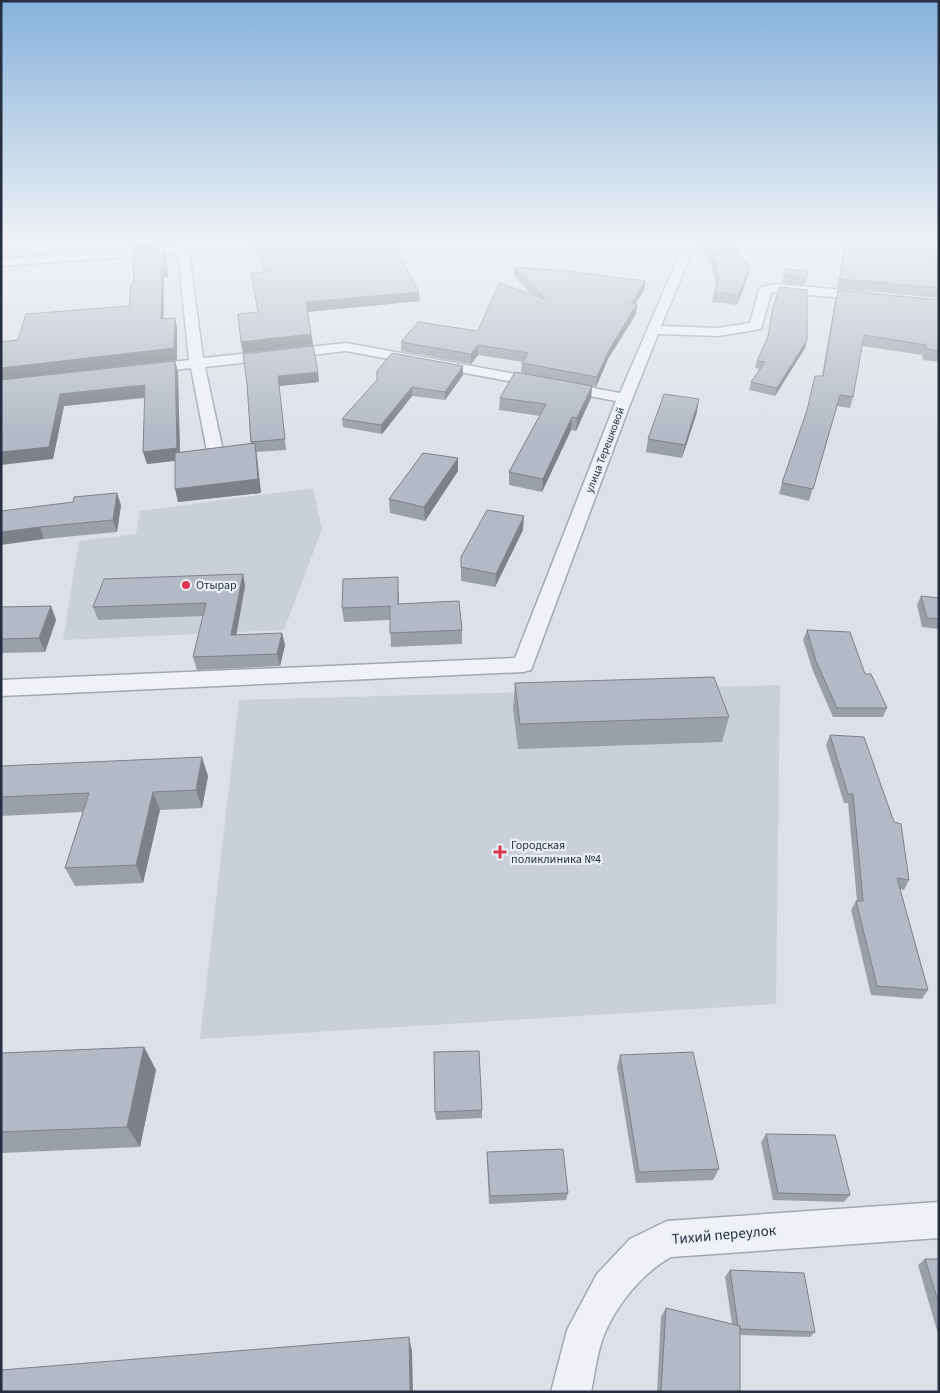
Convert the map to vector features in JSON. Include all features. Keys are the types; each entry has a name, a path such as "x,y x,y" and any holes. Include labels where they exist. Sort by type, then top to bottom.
{"street":[{"path":"190,307 197,364 216,451"},
{"name":"улица Терешковой","path":"1,688 523,665 625,398 663,307"},
{"path":"654,330 699,333 735,332 756,326 761,307"},
{"path":"129,372 346,347 625,398"},
{"name":"Тихий переулок","path":"571,1392 586,1330 610,1287 643,1252 667,1239 939,1220"}],"shaded area":[{"name":"Отырар","path":"313,488 322,529 284,630 63,640 79,541 136,534 140,511"},
{"name":"Городская поликлиника №4","path":"780,685 776,1004 200,1039 239,700"}],"building":[{"path":"116,307 161,307 161,319 175,318 174,348 1,368 1,342 18,340 26,314"},
{"path":"257,307 307,307 311,334 241,342 238,314 258,312"},
{"path":"488,307 635,307 609,350 597,377 522,363 528,353 478,345 471,354 401,342 418,322 478,331"},
{"path":"773,307 807,307 807,340 777,388 751,382 765,362 757,361 768,337"},
{"path":"835,307 939,307 939,351 926,349 926,345 864,335 853,397 840,395 813,489 782,483 807,410 815,376 823,376"},
{"path":"313,346 318,372 278,376 285,439 251,442 243,354"},
{"path":"392,353 463,366 445,392 412,387 381,425 342,419 377,380 377,371"},
{"path":"175,361 177,448 143,452 145,385 60,394 49,447 1,452 1,380"},
{"path":"515,372 592,386 577,418 572,417 543,479 509,472 546,404 500,398"},
{"path":"664,394 699,399 685,445 648,439"},
{"path":"255,443 258,479 175,489 175,453"},
{"path":"423,453 458,458 424,507 389,499"},
{"path":"117,493 113,520 1,532 1,511 73,502 74,497"},
{"path":"487,510 524,516 496,574 461,567 461,557"},
{"path":"243,574 231,635 282,633 277,654 193,657 206,603 93,607 104,579"},
{"path":"398,577 398,604 459,601 462,630 390,633 390,606 342,608 343,579"},
{"path":"921,596 939,598 939,619 927,618"},
{"path":"51,606 39,638 1,639 1,607"},
{"path":"807,630 850,632 865,674 871,674 887,708 837,708 816,661"},
{"path":"714,677 729,717 520,724 515,683"},
{"path":"830,735 864,737 894,822 901,824 909,880 897,878 928,990 877,986 856,901 863,901 853,794 848,794"},
{"path":"202,757 196,790 153,792 136,865 65,868 89,793 1,797 1,766"},
{"path":"144,1047 127,1127 1,1132 1,1053"},
{"path":"479,1051 482,1110 435,1112 434,1052"},
{"path":"693,1052 719,1169 639,1172 620,1055"},
{"path":"766,1134 835,1135 850,1195 778,1193"},
{"path":"563,1149 568,1193 490,1196 487,1152"},
{"path":"925,1259 939,1259 939,1304"},
{"path":"730,1270 804,1273 815,1332 740,1329"},
{"path":"666,1308 740,1326 740,1392 661,1392"},
{"path":"409,1337 410,1392 1,1392 1,1370"}],"place":[{"name":"Отырар","path":"186,585"},
{"name":"Городская поликлиника №4","path":"500,852"}]}
